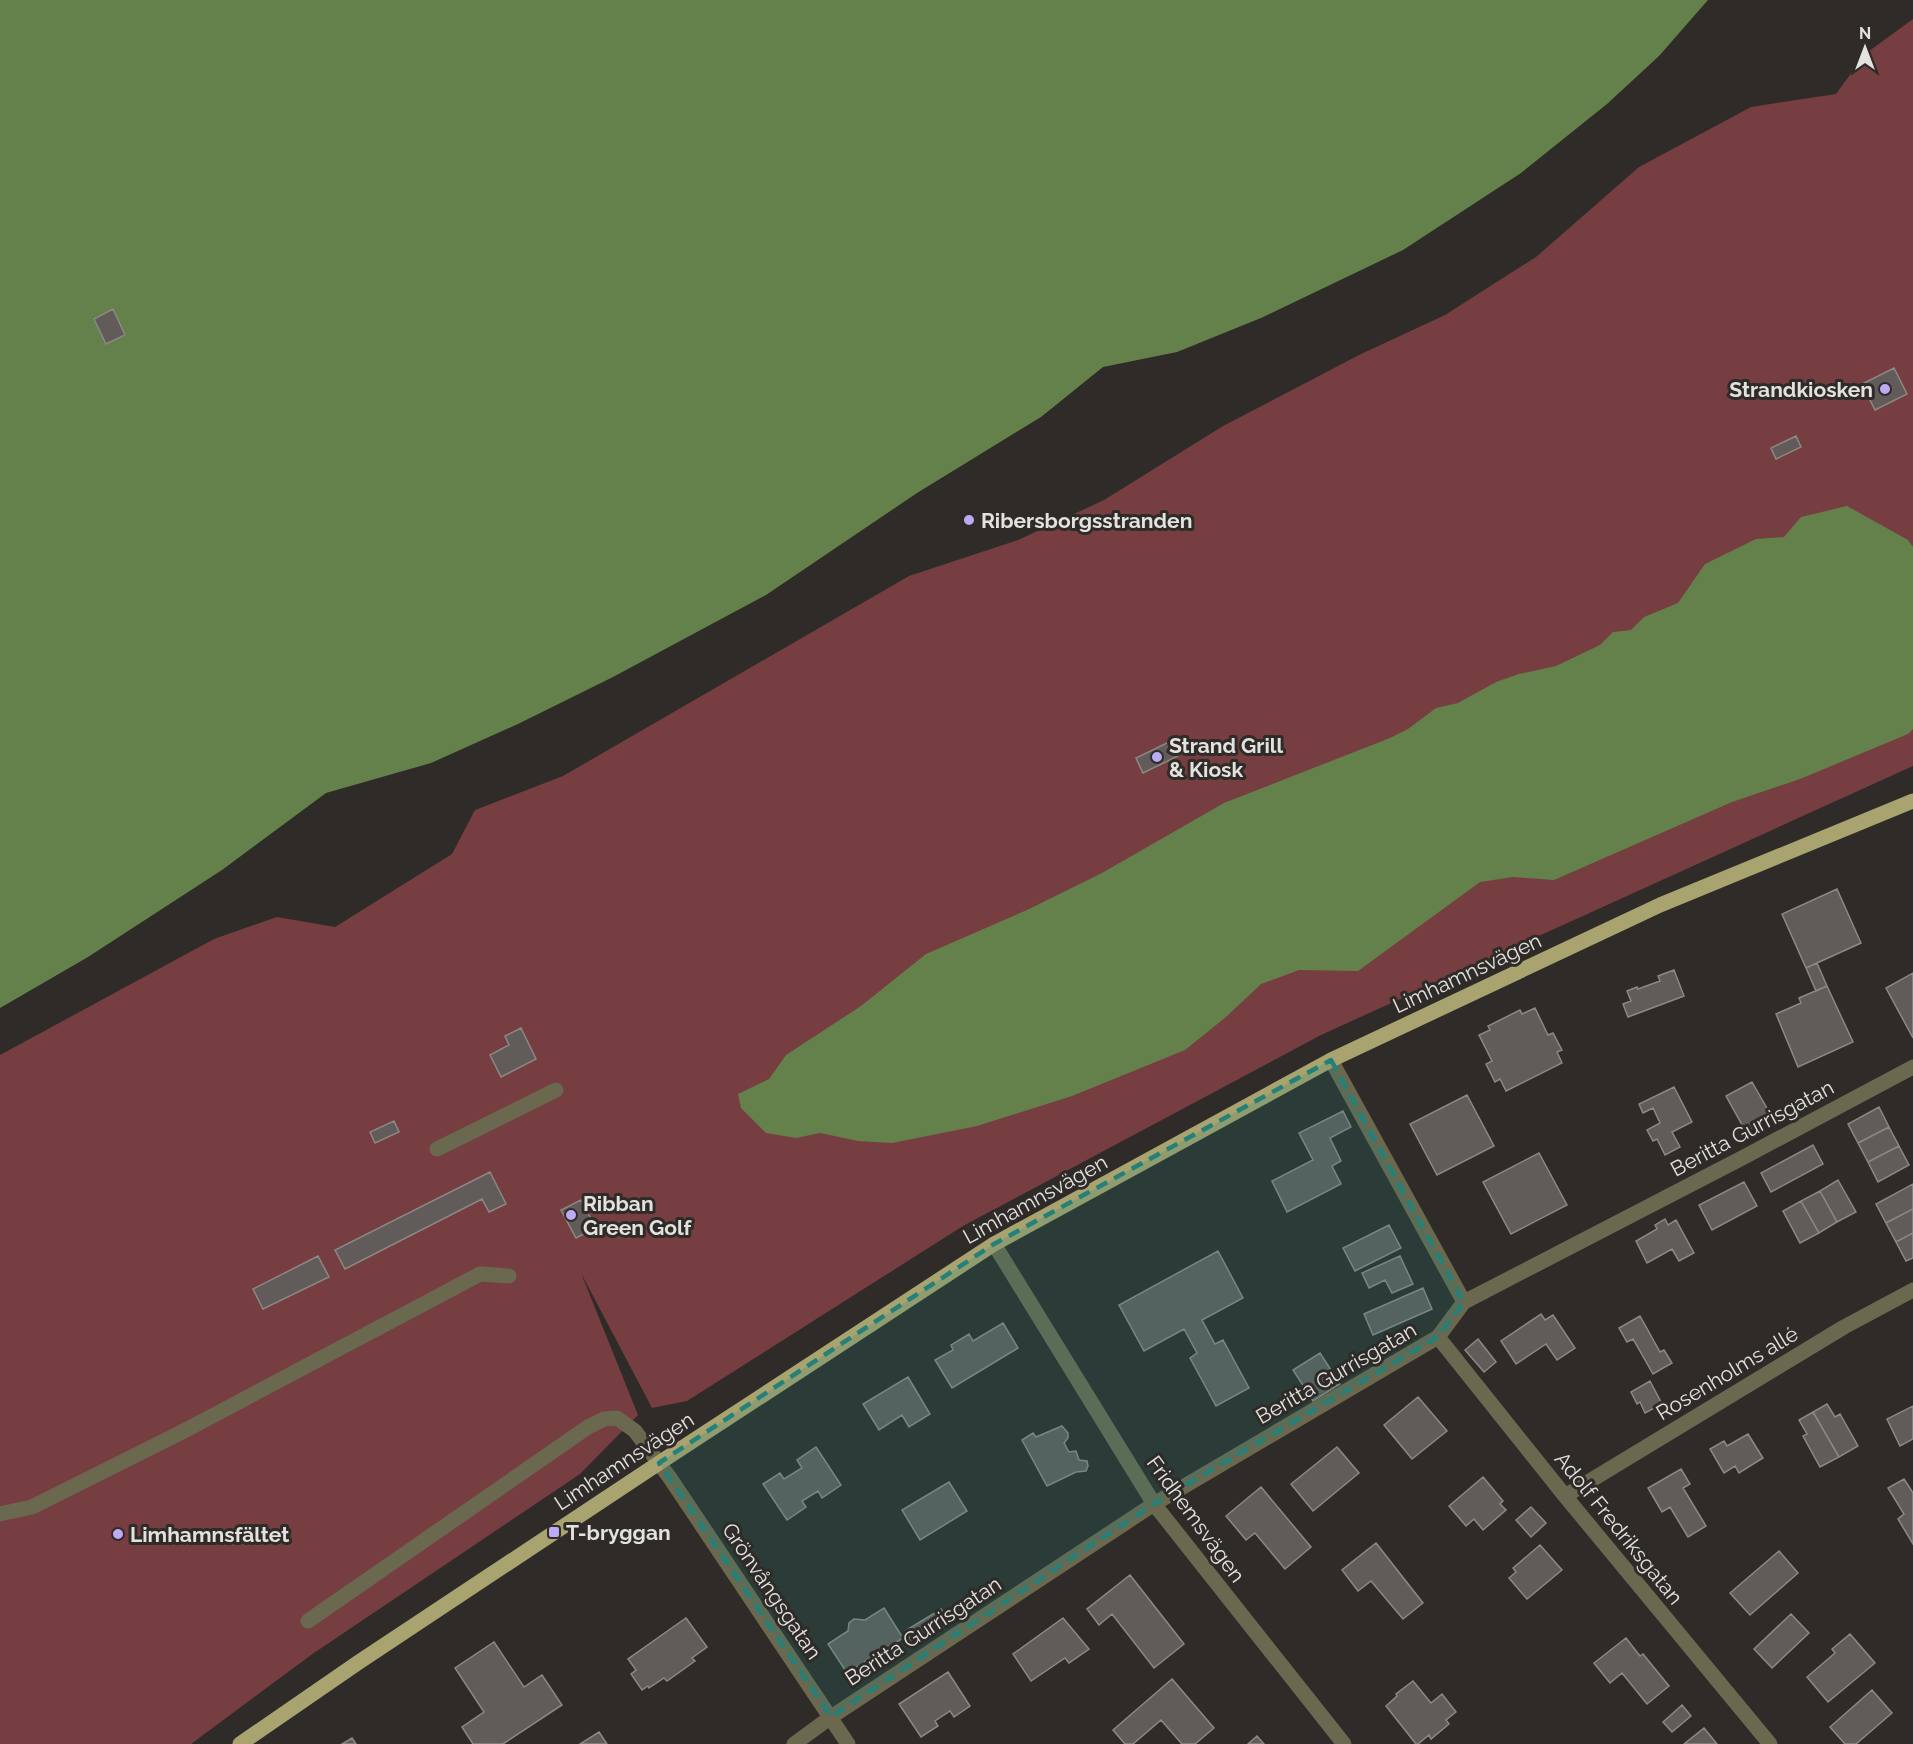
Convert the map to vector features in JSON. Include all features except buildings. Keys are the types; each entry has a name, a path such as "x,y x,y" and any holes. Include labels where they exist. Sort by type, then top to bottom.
{"main road":[{"name":"Limhamnsvägen","path":"240,1744 359,1662 659,1463 994,1244 1331,1060 1660,905 1913,801"}],"street":[{"path":"1331,1060 1464,1302"},
{"name":"Beritta Gurrisgatan","path":"794,1744 831,1716 1154,1504 1437,1337 1464,1302 1913,1067"},
{"path":"437,1149 556,1090"},
{"name":"Fridhemsvägen","path":"994,1244 1154,1504 1344,1744"},
{"path":"0,1514 32,1507 191,1427 480,1274 509,1276"},
{"name":"Rosenholms allé","path":"1565,1496 1844,1327 1913,1290"},
{"name":"Adolf Fredriksgatan","path":"1437,1337 1770,1744"},
{"name":"Grönvångsgatan","path":"308,1621 588,1427 603,1419 617,1418 635,1431 659,1463 848,1744"}],"highlighted area":[{"path":"1331,1060 1464,1302 1438,1337 1154,1504 831,1717 659,1463 994,1244"}],"shaded area":[{"path":"0,0 1708,0 1659,56 1607,104 1521,173 1403,250 1261,318 1177,352 1103,367 1041,417 917,493 766,595 613,677 518,724 431,763 326,793 222,870 88,957 0,1008"},
{"path":"1913,19 1913,766 1321,1035 963,1226 687,1401 652,1408 581,1273 638,1415 580,1474 311,1655 191,1744 0,1744 0,1055 214,939 277,917 335,927 452,854 475,810 563,776 909,576 1018,540 1104,500 1223,426 1361,354 1445,315 1536,257 1639,167 1751,107 1836,94 1865,54"},
{"path":"1847,506 1908,540 1913,547 1913,729 1908,734 1800,779 1732,802 1554,880 1513,877 1480,882 1358,971 1299,970 1261,984 1226,1017 1185,1050 1072,1096 977,1126 892,1143 858,1141 820,1133 796,1138 766,1133 741,1108 738,1094 769,1079 786,1055 861,1006 926,954 1027,910 1102,873 1224,803 1390,738 1408,729 1436,708 1458,703 1496,682 1519,674 1556,666 1600,645 1613,632 1631,630 1644,617 1678,603 1705,564 1756,539 1784,537 1801,517"}],"place":[{"name":"Strandkiosken","path":"1885,389"},
{"name":"Ribersborgsstranden","path":"969,520"},
{"name":"Strand Grill & Kiosk","path":"1157,757"},
{"name":"Ribban Green Golf","path":"571,1215"},
{"name":"T-bryggan","path":"554,1532"},
{"name":"Limhamnsfältet","path":"118,1534"}]}
